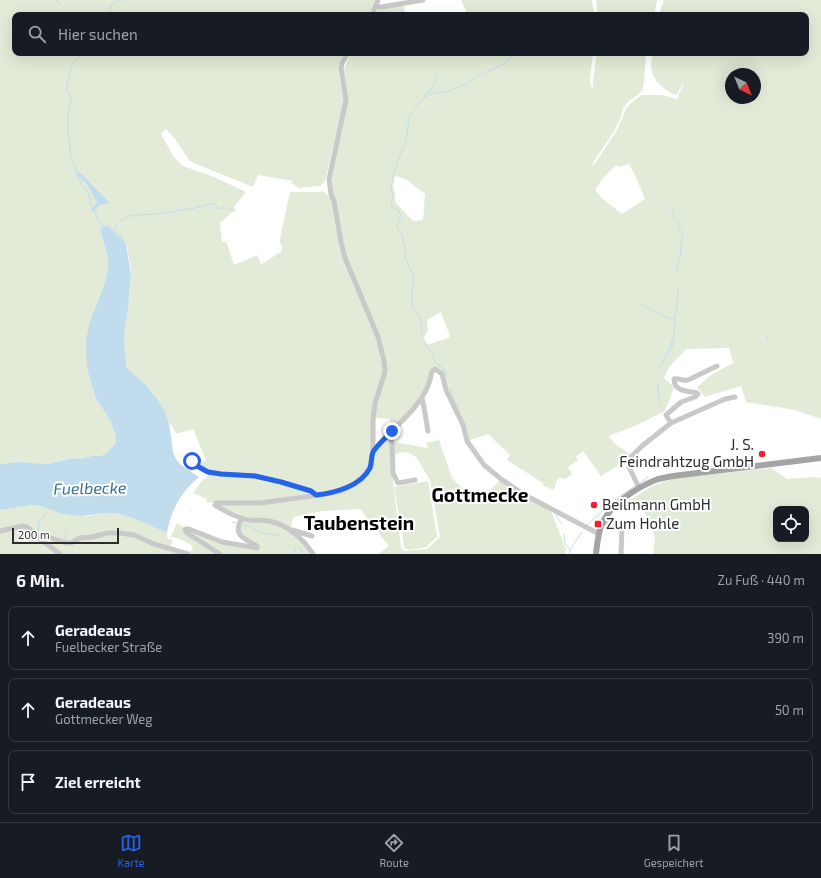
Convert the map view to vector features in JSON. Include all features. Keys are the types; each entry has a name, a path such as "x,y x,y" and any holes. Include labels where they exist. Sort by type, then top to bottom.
{"main road":[{"path":"596,554 599,534 603,522 618,503 638,485 673,476 821,458"}],"street":[{"path":"374,12 378,0"},
{"path":"376,7 423,0"},
{"path":"313,554 308,546 291,530 282,525 272,521 249,520 242,518 215,505 218,502 260,504 340,490 356,482 367,473 370,467 373,451 373,420 375,403 384,375 384,361 378,337 345,258 329,179 346,100 341,68 346,56"},
{"path":"671,423 666,415 681,402 695,397 698,394 680,389 676,386 674,379 683,381 688,380 717,366"},
{"path":"373,451 406,418 422,398 428,386 432,370 437,370 442,374 446,390 463,426 466,441 484,465 523,494 599,534"},
{"path":"638,485 629,467 629,459 642,446 671,423 720,401 735,397"},
{"path":"422,398 424,402 428,431"},
{"path":"390,434 392,444 393,473 398,483 415,480"},
{"path":"192,461 197,466 208,472 255,476 311,491 316,495"},
{"path":"220,554 184,530 189,529 222,542 257,548 257,546 241,537 239,534 238,529 242,518"},
{"path":"603,522 622,529 621,554"},
{"path":"0,531 22,526 27,527 60,554"},
{"path":"291,530 296,530 312,536"},
{"path":"39,536 71,543 80,538 120,532 188,554"}],"green space":[{"path":"0,0 376,0 370,12 12,12 12,56 343,56 340,61 339,70 344,101 325,181 320,186 299,188 291,183 293,181 258,175 253,187 189,160 175,139 166,129 161,134 174,157 183,166 214,177 246,192 234,207 236,210 231,213 227,213 230,214 220,223 222,242 226,241 234,265 257,255 262,264 282,251 281,248 283,247 280,243 280,239 290,192 322,192 326,193 328,196 333,194 331,173 347,94 343,74 350,56 593,56 590,80 591,87 593,87 597,56 646,56 644,83 642,90 623,108 620,119 614,131 591,166 595,164 616,132 626,109 632,102 642,95 663,95 677,99 684,80 676,95 659,84 652,72 651,64 652,56 809,56 809,12 660,12 664,0 821,0 821,419 795,410 746,402 741,386 705,397 697,387 711,375 733,363 729,348 686,349 669,367 664,378 674,387 665,411 637,425 609,436 615,444 630,454 625,461 601,476 583,451 576,456 578,460 568,467 572,474 565,479 560,478 557,480 554,490 542,485 543,483 507,460 510,455 488,434 468,441 450,393 436,368 416,404 390,431 390,419 375,418 370,466 356,481 342,488 326,492 261,502 206,502 207,499 193,493 203,479 206,479 210,471 206,470 199,464 206,460 193,429 176,433 151,391 127,368 124,337 130,291 131,268 126,243 103,227 100,230 108,257 108,269 105,282 90,321 88,372 96,399 110,420 116,440 115,444 106,455 80,459 73,458 48,464 18,462 0,464","holes":["629,164 645,199 622,214 603,199 595,190 602,179 616,165 620,167","395,176 407,180 425,194 423,220 412,220 395,202 393,186","441,312 450,336 427,345 424,337 428,330 427,320"]},
{"path":"461,0 592,0 594,12 466,12"},
{"path":"596,0 657,0 655,12 598,12"},
{"path":"403,4 405,12 376,12 378,9"},
{"path":"388,438 401,548 404,551 427,549 440,537 430,480 416,457 410,453 402,452 396,455 394,453 394,442 428,448 426,443 439,440 452,478 478,504 500,480 551,511 566,550 565,554 378,554 389,546 360,509 322,511 293,517 291,527 272,520 249,518 219,506 220,504 261,504 350,488 372,467 375,452"},
{"path":"771,468 787,479 821,478 821,554 653,554 655,538 642,505 628,502 625,503 652,486 676,478"},
{"path":"428,481 437,537 426,547 409,550 404,547 394,487"},
{"path":"32,505 81,516 115,513 129,516 167,533 168,539 171,539 173,542 169,547 182,554 0,554 0,510"},
{"path":"243,521 275,523 294,534 311,554 190,554 193,546 180,539 171,537 177,523 190,531 256,549 244,537 239,529"}],"water":[{"path":"88,181 110,203 98,205 86,182"},
{"path":"107,225 126,243 131,276 124,342 126,365 128,369 146,385 164,410 169,422 173,452 176,459 181,465 199,477 182,495 174,509 167,533 133,518 116,513 82,516 69,515 32,505 0,510 0,464 18,462 48,464 73,458 80,459 100,456 106,454 115,444 115,434 110,420 96,399 88,372 86,355 86,339 90,321 105,282 108,269 108,257 100,230"}],"waterway":[{"path":"55,0 61,4"},
{"path":"110,12 111,6 115,1 121,0"},
{"path":"80,56 72,65 66,90 71,96 68,111 70,153 80,181 88,193 98,220 104,226"},
{"name":"Gottmecke","path":"422,333 419,315 412,307 412,289 414,279 405,256 406,250 401,232 397,225 401,216 400,213 391,205 393,194 391,192 393,175 405,144 409,124 407,120 425,97 437,92 444,92 467,84 475,77 504,64 513,56"},
{"name":"Gottmecke","path":"425,97 427,92 431,90 438,76"},
{"path":"78,175 80,175 87,182"},
{"path":"176,211 214,203 218,209 225,207"},
{"path":"93,210 98,204"},
{"path":"668,206 673,211 674,218 679,221 678,225 683,237 680,258 676,271"},
{"path":"120,221 130,216 173,212"},
{"path":"117,223 116,231 121,235 123,240"},
{"path":"661,366 673,339 678,287"},
{"path":"641,303 645,307 660,313"},
{"path":"662,315 675,320"},
{"name":"Gottmecke","path":"425,342 435,362 442,367 447,376"},
{"path":"668,353 674,342"},
{"path":"658,382 660,405"},
{"name":"Gottmecke","path":"451,388 454,400 459,408"},
{"path":"638,484 648,477"},
{"path":"587,525 612,502 636,485"},
{"path":"38,532 39,522 46,513"},
{"name":"Gottmecke","path":"556,515 561,523"},
{"name":"Fuelbecke","path":"232,522 236,523"},
{"name":"Fuelbecke","path":"242,524 264,533 281,537"},
{"path":"66,530 65,538 67,541"},
{"path":"570,554 570,550 582,532"},
{"name":"Gottmecke","path":"564,534 565,544 570,549"},
{"name":"Fuelbecke","path":"294,547 294,554"},
{"path":"300,547 304,554"}],"place":[{"name":"J. S. Feindrahtzug GmbH","path":"762,454"},
{"name":"Beilmann GmbH","path":"594,505"},
{"name":"Zum Hohle","path":"598,524"}],"district":[{"name":"Gottmecke","path":"480,495"},
{"name":"Taubenstein","path":"359,523"}],"route":[{"path":"192,461 197,466 208,472 255,476 311,491 316,495 327,494 350,486 362,478 370,467 373,451 392,431"}]}
